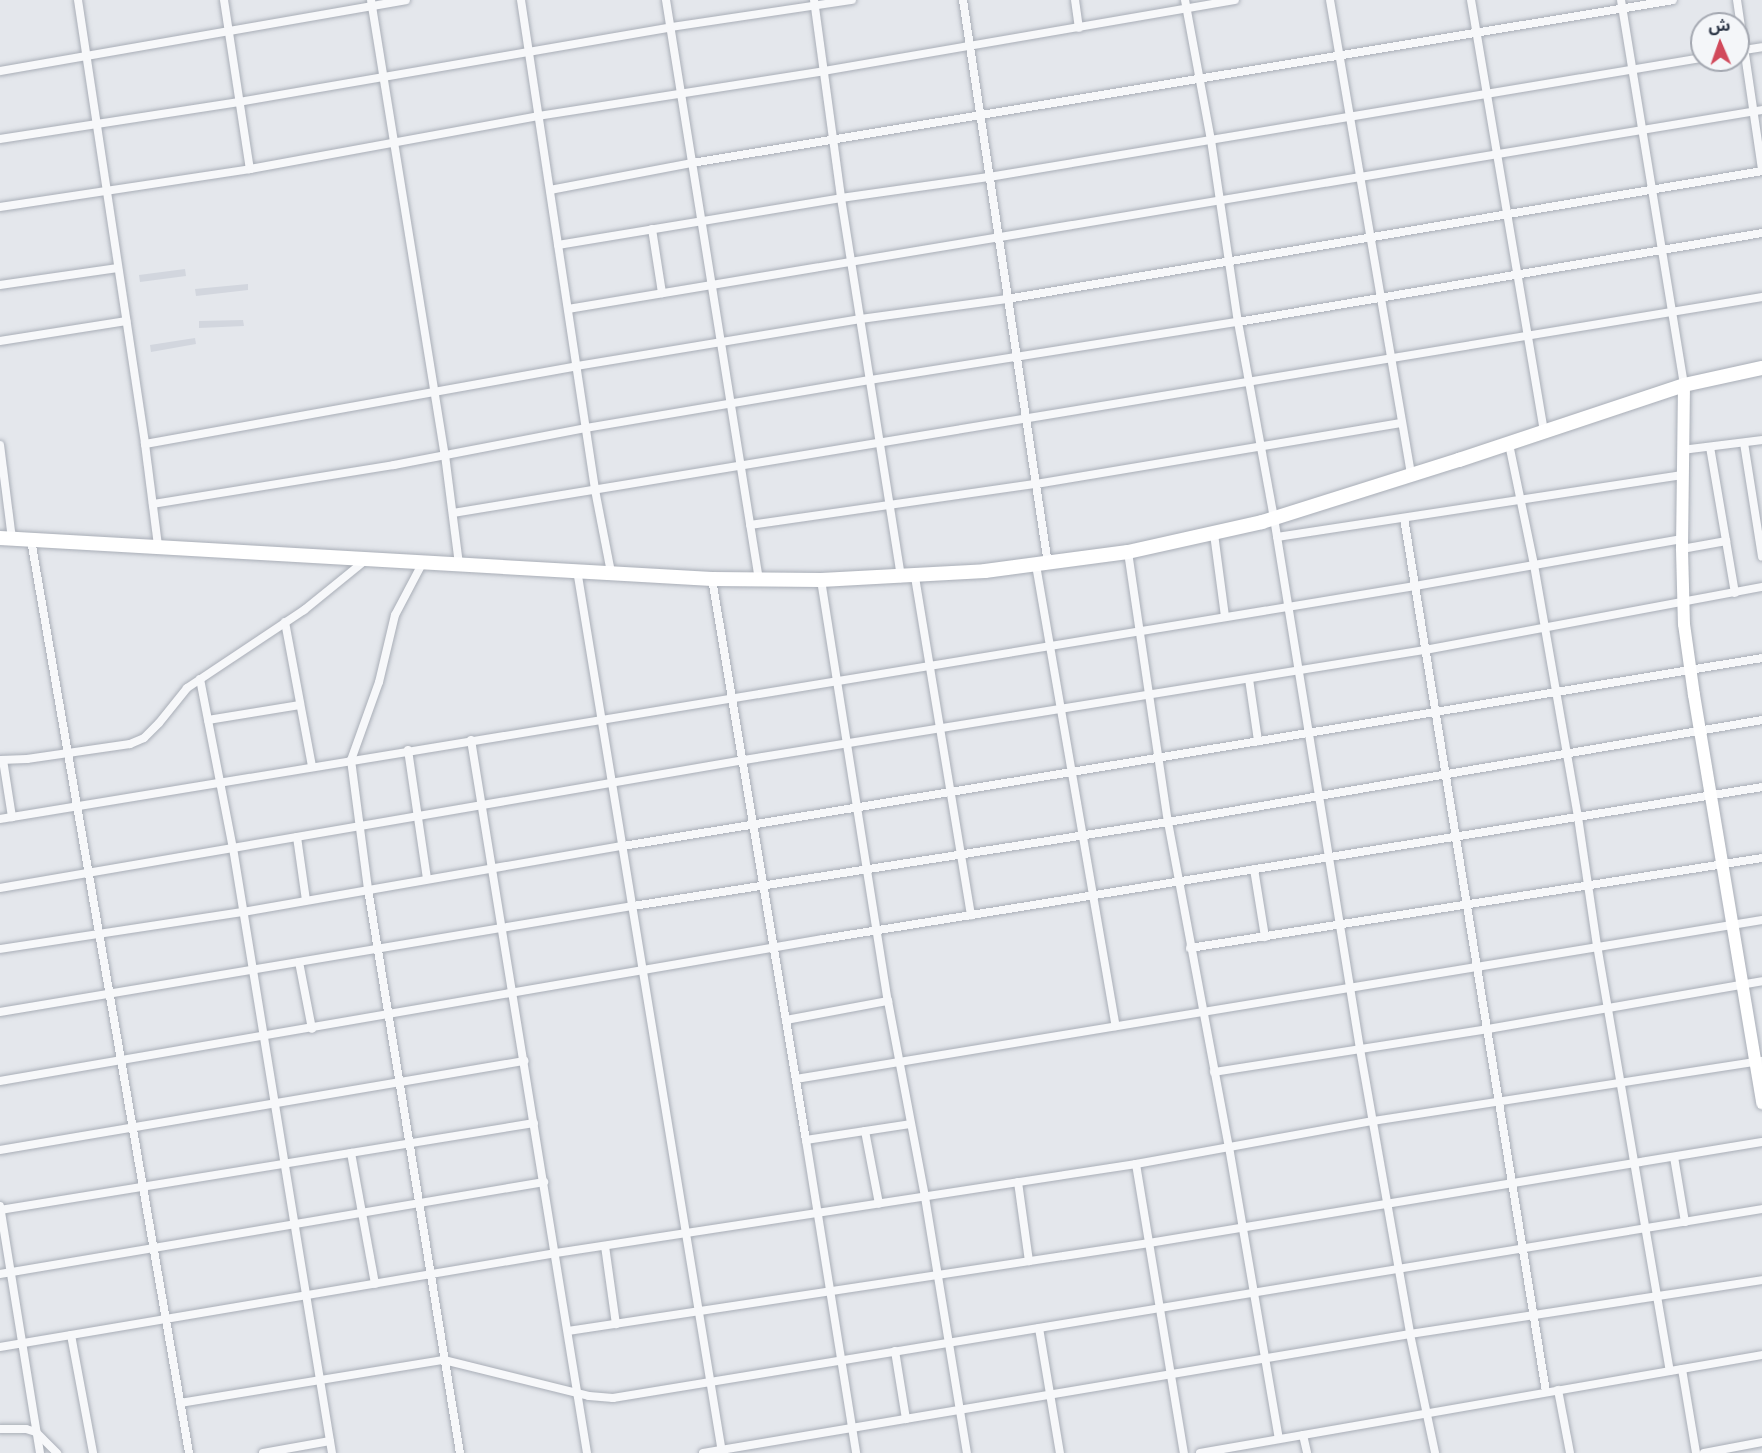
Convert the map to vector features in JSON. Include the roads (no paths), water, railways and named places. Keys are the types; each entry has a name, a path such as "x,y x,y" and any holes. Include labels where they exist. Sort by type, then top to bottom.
{"main road":[{"path":"6,538 712,579 821,580 908,577 1042,564 1128,552 1214,534 1411,476 1684,385 1762,368"}],"street":[{"path":"78,0 145,444 158,546"},
{"path":"224,0 250,169"},
{"path":"0,71 229,31 372,3 406,0"},
{"path":"521,0 595,490 611,572"},
{"path":"666,0 759,580"},
{"path":"0,139 239,102 814,3 852,0"},
{"path":"963,0 1036,484 1049,645 1116,1026"},
{"path":"1075,0 1079,28"},
{"path":"0,207 250,169 538,116 1079,28 1186,4 1232,0"},
{"path":"1330,0 1389,358 1411,476"},
{"path":"1471,0 1544,432"},
{"path":"550,190 692,163 1476,32 1622,5 1673,0"},
{"path":"372,3 445,455 459,564"},
{"path":"814,3 851,261 891,504 930,664 971,915"},
{"path":"1186,4 1211,141 1248,381 1289,606 1360,1049 1410,1334 1435,1453"},
{"path":"1622,5 1684,385 1682,604 1690,670 1742,984 1758,1062 1762,1103"},
{"path":"558,245 1211,141 1690,60"},
{"path":"145,444 577,366 861,319 1007,299 1508,212 1762,171 1758,110 1747,72"},
{"path":"568,309 851,261 999,239 1359,175 1758,110"},
{"path":"652,229 662,293"},
{"path":"153,504 870,380 1238,322 1762,233"},
{"path":"0,285 118,268"},
{"path":"453,513 1762,297"},
{"path":"0,341 126,321"},
{"path":"750,525 1036,484 1401,423"},
{"path":"1682,450 1762,440"},
{"path":"1744,443 1762,557"},
{"path":"1509,444 1534,566 1578,818 1597,945 1670,1371"},
{"path":"0,445 6,538"},
{"path":"1710,447 1735,593"},
{"path":"1277,537 1682,475"},
{"path":"1404,518 1546,1392"},
{"path":"1214,534 1225,616"},
{"path":"31,540 123,1061 189,1453"},
{"path":"0,819 1534,566 1682,544 1726,541"},
{"path":"1128,552 1168,822 1229,1147 1279,1439"},
{"path":"12,817 1,760 130,744 144,738 188,688 285,622 367,559"},
{"path":"423,562 395,615 383,670 351,760 358,826 460,1453"},
{"path":"577,570 722,1451"},
{"path":"712,579 744,760 856,1453"},
{"path":"821,580 876,930 898,1061 925,1197 967,1453"},
{"path":"0,888 744,760 942,730 1425,650 1682,604 1762,587"},
{"path":"285,622 312,766"},
{"path":"0,950 243,912 491,868 1762,658"},
{"path":"200,679 233,848 262,1037 332,1453"},
{"path":"1249,679 1258,741"},
{"path":"208,720 300,705"},
{"path":"0,1012 866,868 1168,822 1762,720"},
{"path":"471,740 587,1453"},
{"path":"408,750 427,879"},
{"path":"0,1081 876,930 1762,787"},
{"path":"297,837 306,900"},
{"path":"1190,948 1762,858"},
{"path":"1254,869 1265,937"},
{"path":"796,1079 1597,945 1762,920"},
{"path":"299,962 312,1029"},
{"path":"1214,1072 1488,1029 1762,981"},
{"path":"786,1020 888,1001"},
{"path":"0,1150 525,1061"},
{"path":"0,1347 605,1246 1136,1164 1373,1121 1620,1081 1758,1062"},
{"path":"40,1453 0,1208 534,1123"},
{"path":"806,1140 910,1124"},
{"path":"865,1131 879,1204"},
{"path":"568,1331 1149,1243 1762,1142"},
{"path":"351,1153 375,1284"},
{"path":"1674,1157 1684,1222"},
{"path":"1136,1164 1184,1453"},
{"path":"0,1274 543,1182"},
{"path":"1018,1182 1029,1261"},
{"path":"180,1402 444,1360 600,1399 613,1398 1762,1209"},
{"path":"605,1246 616,1324"},
{"path":"703,1453 1410,1334 1762,1280"},
{"path":"1039,1328 1060,1453"},
{"path":"71,1335 93,1453"},
{"path":"894,1352 906,1419"},
{"path":"1200,1453 1762,1355"},
{"path":"1682,1369 1696,1453"},
{"path":"1558,1390 1570,1453"},
{"path":"0,1429 26,1429 36,1432 57,1453"},
{"path":"1304,1435 1307,1453"},
{"path":"263,1453 330,1441"},
{"path":"1704,1453 1762,1442"}]}
